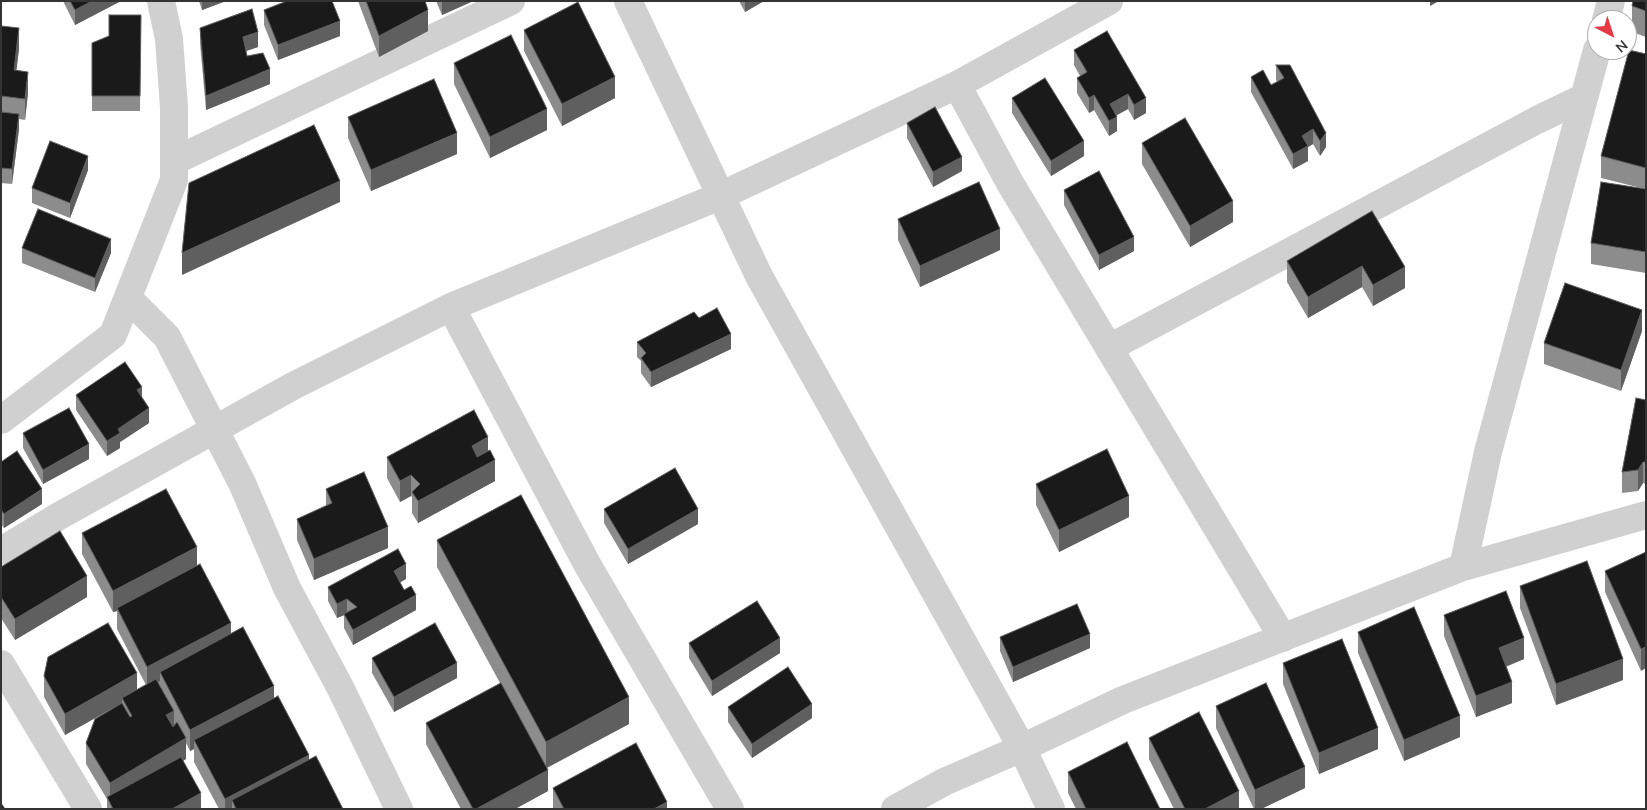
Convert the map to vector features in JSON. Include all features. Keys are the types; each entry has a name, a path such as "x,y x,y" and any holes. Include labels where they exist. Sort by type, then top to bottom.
{"street":[{"path":"1,420 113,335 174,180 174,107 169,39 161,1"},
{"path":"174,161 511,1"},
{"path":"628,1 759,276 1022,748 1051,809"},
{"path":"1,551 59,516 293,386 451,307 720,196 957,85 1109,1"},
{"path":"1463,567 1488,452 1594,60"},
{"path":"957,85 1010,183 1284,638"},
{"path":"1109,348 1537,120 1583,98"},
{"path":"128,298 167,337 242,483 287,588 341,689 399,809"},
{"path":"451,307 587,564 730,809"},
{"path":"895,809 944,782 1022,748 1123,700 1463,567 1646,515"},
{"path":"1,664 88,809"}],"building":[{"path":"70,1 92,1 75,10"},
{"path":"287,1 332,1 340,21 278,45 264,10"},
{"path":"366,1 425,1 428,10 379,36"},
{"path":"1633,1 1646,1 1646,11 1632,6"},
{"path":"578,2 615,77 562,104 524,30"},
{"path":"252,9 258,32 243,37 247,56 263,53 270,69 206,96 200,28"},
{"path":"109,15 141,15 140,96 92,96 92,43 109,36"},
{"path":"1,26 19,28 14,70 28,72 25,99 1,96"},
{"path":"1107,31 1146,98 1134,105 1128,94 1110,104 1117,117 1109,121 1094,95 1089,98 1077,78 1087,72 1074,50"},
{"path":"511,35 547,109 490,137 454,63"},
{"path":"1637,52 1646,54 1646,168 1601,156 1626,60 1637,60"},
{"path":"1276,65 1290,65 1326,133 1320,141 1313,129 1302,136 1308,146 1293,154 1251,77 1263,70 1271,85 1284,78"},
{"path":"1045,78 1084,141 1051,161 1012,98"},
{"path":"434,79 457,133 371,170 348,117"},
{"path":"935,107 962,157 933,172 907,123"},
{"path":"1,112 19,114 12,169 1,168"},
{"path":"1185,118 1233,201 1190,226 1142,143"},
{"path":"314,125 340,181 182,253 189,183"},
{"path":"50,141 88,156 70,203 32,188"},
{"path":"1099,171 1134,237 1099,255 1064,190"},
{"path":"979,182 1000,229 920,266 898,219"},
{"path":"1601,182 1646,189 1646,252 1591,243"},
{"path":"38,209 111,239 95,278 22,248"},
{"path":"1372,211 1405,267 1373,285 1362,266 1308,297 1287,261"},
{"path":"1565,283 1642,310 1621,370 1544,343"},
{"path":"717,308 731,334 651,372 641,358 646,353 637,342 694,312 699,318"},
{"path":"125,362 142,387 137,390 149,408 118,429 120,433 107,441 76,395"},
{"path":"1636,398 1646,400 1646,462 1643,462 1638,470 1622,472"},
{"path":"69,408 89,444 43,470 23,433"},
{"path":"474,410 488,437 472,446 477,457 490,450 495,460 418,501 412,492 420,484 411,475 400,481 387,457"},
{"path":"1107,449 1129,496 1059,530 1036,484"},
{"path":"17,451 42,489 4,514 1,509 1,462"},
{"path":"675,468 698,509 628,549 604,509"},
{"path":"364,472 388,527 314,559 297,519 332,503 326,489"},
{"path":"166,489 197,547 113,591 82,533"},
{"path":"521,495 629,697 546,742 437,540"},
{"path":"60,531 87,576 15,619 1,597 1,567"},
{"path":"398,549 406,564 394,571 404,590 411,586 416,595 353,630 344,614 357,607 347,599 337,604 328,587"},
{"path":"1646,552 1646,647 1641,649 1605,571"},
{"path":"1587,561 1623,659 1556,684 1520,586"},
{"path":"200,564 231,623 147,667 117,608"},
{"path":"1506,591 1524,638 1499,648 1512,682 1476,696 1444,615"},
{"path":"757,601 780,638 712,681 689,643"},
{"path":"1077,604 1090,634 1013,667 1000,637"},
{"path":"1414,607 1460,716 1404,740 1358,632"},
{"path":"108,623 137,673 65,714 44,676 48,657"},
{"path":"435,623 457,663 394,697 372,658"},
{"path":"243,627 274,686 190,730 160,672"},
{"path":"1342,639 1378,728 1319,753 1283,663"},
{"path":"788,667 812,704 752,744 728,707"},
{"path":"156,679 174,711 166,715 173,727 177,722 186,738 110,783 86,743 95,719 122,703 130,717 132,716 122,698"},
{"path":"501,683 548,770 473,809 426,723"},
{"path":"1266,683 1305,767 1255,790 1216,706"},
{"path":"278,696 309,755 225,799 194,740"},
{"path":"1199,712 1239,791 1205,809 1185,809 1149,738"},
{"path":"1127,742 1160,809 1086,809 1068,772"},
{"path":"636,743 667,802 654,809 564,809 553,788"},
{"path":"316,756 343,809 236,809 232,800"},
{"path":"181,757 201,793 172,809 113,809 107,797"}]}
